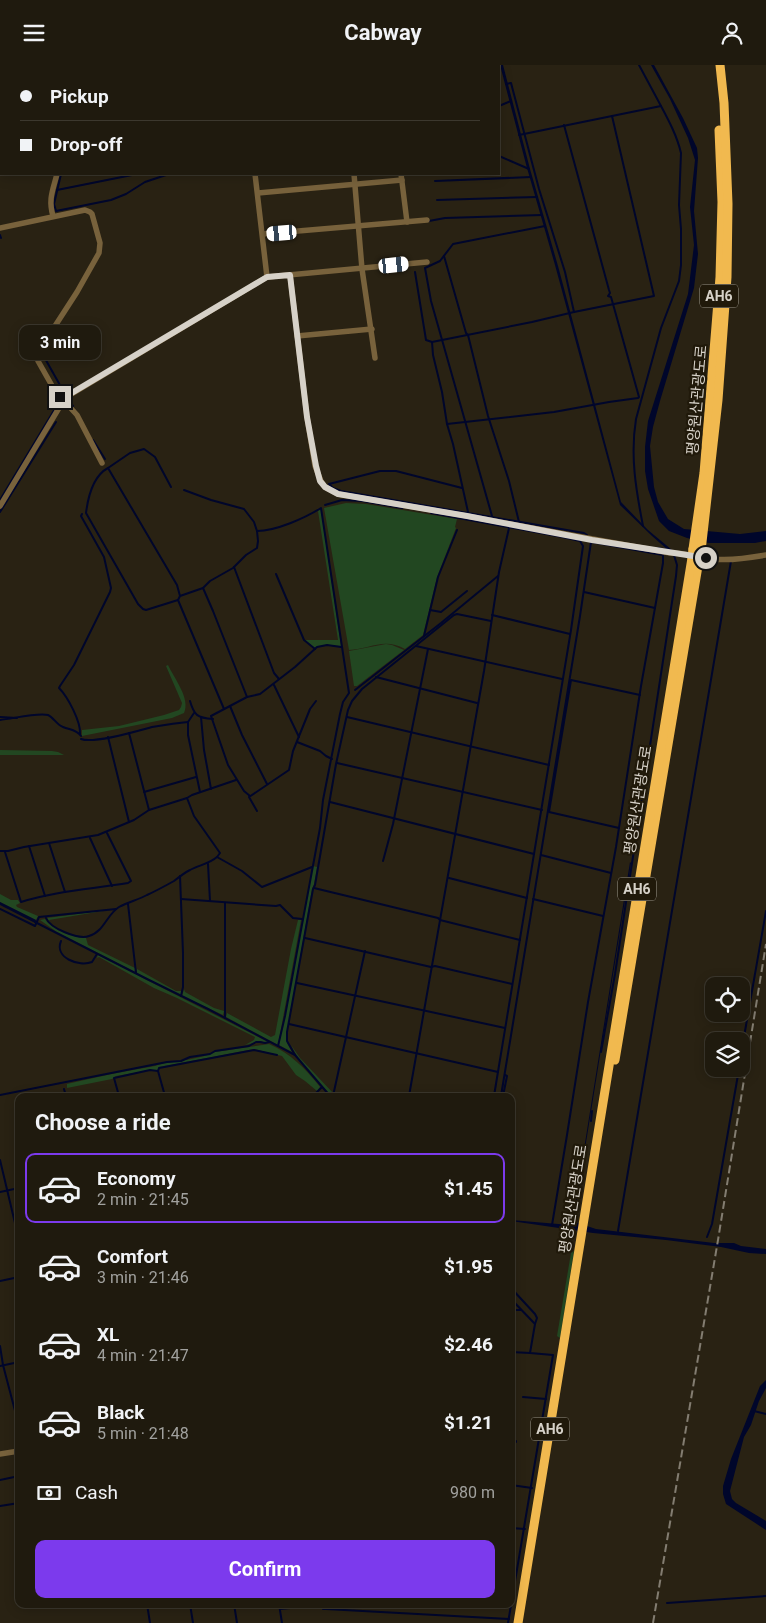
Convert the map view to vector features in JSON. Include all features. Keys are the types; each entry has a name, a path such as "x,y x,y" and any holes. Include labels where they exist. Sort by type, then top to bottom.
{"highway":[{"name":"평양원산관광도로","path":"518,1623 584,1236 700,527 720,277 722,193 718,101 714,65"},
{"path":"700,527 718,400 728,277 728,204 724,103 720,65"},
{"path":"523,1623 584,1236"}],"street":[{"path":"54,216 50,205 57,175"},
{"path":"255,175 267,277"},
{"path":"354,175 362,269 375,358"},
{"path":"258,193 355,185 402,177 407,222"},
{"path":"0,228 85,210 90,212 100,243 99,253 39,355 38,361 55,391 76,415 102,463"},
{"path":"263,234 426,220"},
{"path":"0,506 63,400 70,394 267,277 426,262"},
{"path":"290,275 316,466 320,481 331,491 338,494 670,553 715,559 744,559 766,555"},
{"path":"297,337 372,329"},
{"path":"0,1454 15,1452"}],"green space":[{"path":"346,503 366,504 457,519 456,528 437,577 423,635 405,649 384,644 349,650 324,508"},
{"path":"321,509 341,646 326,645 315,648 305,640 338,640 318,511"},
{"path":"386,644 404,650 357,686 354,686 349,651"},
{"path":"168,665 184,695 186,707 184,713 172,718 82,736 82,730 119,726 179,710 182,703 166,666"},
{"path":"0,750 52,751 64,755 0,755"},
{"path":"313,866 317,867 287,1032 287,1043 292,1052 279,1045"},
{"path":"0,894 11,900 18,900 20,903 16,905 17,907 38,916 36,920 0,902"},
{"path":"115,909 49,920 50,923 47,918"},
{"path":"45,919 53,927 63,932 86,938 88,945 135,968 135,972 57,932 40,920"},
{"path":"298,920 301,920 278,1045 226,1017 227,1013 271,1037 275,1035"},
{"path":"98,955 268,1042 261,1041 245,1045 254,1040 255,1037 154,988 99,957 97,958"},
{"path":"137,969 176,991 182,991 181,996 137,973"},
{"path":"184,989 185,992 214,1008 224,1011 223,1015 182,996"},
{"path":"269,1044 284,1052 303,1068 320,1087 317,1091 296,1075 282,1056 254,1049 159,1067 157,1071 151,1070 116,1076 112,1079 67,1088 67,1084 163,1063 198,1058 215,1052"},
{"path":"291,1045 300,1058 333,1093 329,1093 315,1078 295,1052"},
{"path":"574,1251 560,1338 557,1336 571,1253"}],"water":[{"path":"500,65 503,65 621,502 648,530 672,550 668,550 620,505"},
{"path":"651,65 654,65 683,118 697,148 698,158 694,211 698,254 694,288 653,427 650,446 654,487 658,502 668,519 684,529 740,534 766,531 766,541 755,543 709,543 687,538 669,531 659,521 648,489 645,471 645,447 648,421 688,294 694,245 690,207 695,160 688,138 670,99"},
{"path":"630,862 575,1211 575,1222 596,1229 714,1243 734,1243 741,1246 766,1249 766,1254 666,1240 593,1233 515,1220 572,1224"},
{"path":"0,902 36,920 35,923 0,905"},
{"path":"766,1380 766,1388 744,1437 730,1491 732,1499 736,1503 766,1521 766,1530 726,1504 723,1486 731,1459 760,1386"}],"waterway":[{"path":"639,65 661,106"},
{"path":"506,84 511,83 539,189 565,272 574,312"},
{"path":"500,106 511,101"},
{"path":"519,135 661,106 681,153 679,205 681,265 679,281 661,328 636,419 634,433 635,473 643,526"},
{"path":"432,342 654,296 612,116"},
{"path":"447,424 554,412 639,397 611,297 608,296 610,293 564,125"},
{"path":"500,156 529,169"},
{"path":"61,175 54,204 56,211 111,200 126,194 145,182 166,175"},
{"path":"57,190 132,175"},
{"path":"435,181 531,177"},
{"path":"437,200 537,197"},
{"path":"429,221 445,218 542,215"},
{"path":"492,516 431,301 425,268 440,261 453,244 545,226"},
{"path":"444,256 468,335 488,416 509,481 519,522"},
{"path":"415,272 426,340 432,342 447,424 468,512"},
{"path":"43,355 65,394"},
{"path":"0,500 58,404 53,392"},
{"path":"68,400 73,406"},
{"path":"0,512 56,422"},
{"path":"93,440 105,459"},
{"path":"108,468 130,453 144,449 155,457 171,487"},
{"path":"180,596 177,585 108,468 95,482 88,500 86,513 138,604 146,610 178,600 180,596 203,588 210,581 233,568 246,555 257,548 257,531 254,522 244,509 184,490"},
{"path":"462,488 396,471 380,471 329,484 341,491 587,535"},
{"path":"325,505 342,500 362,501 402,508"},
{"path":"257,531 273,529 290,523 321,508 349,693 343,702 340,714 278,1046"},
{"path":"431,513 562,537 580,541 583,546 571,630 494,1093"},
{"path":"80,734 73,710 59,688 74,665 111,588 104,557 81,516 82,514"},
{"path":"410,1093 484,671 499,572 509,528"},
{"path":"424,636 438,577 457,530"},
{"path":"501,1093 591,542 663,555 552,1225"},
{"path":"658,548 668,550"},
{"path":"601,1052 615,974 676,576 677,565 674,555"},
{"path":"618,1231 731,561"},
{"path":"234,567 274,673 279,679"},
{"path":"276,574 304,640 315,649"},
{"path":"355,690 498,576"},
{"path":"203,588 247,697"},
{"path":"430,610 441,612 467,591"},
{"path":"584,592 655,608"},
{"path":"178,600 224,709"},
{"path":"295,1055 287,1041 287,1032 336,764 348,710 352,701 362,689 454,615 491,621"},
{"path":"492,615 570,634"},
{"path":"250,796 244,791 228,765 211,716 247,697 260,694 317,647 327,645 341,647"},
{"path":"416,646 562,679"},
{"path":"383,861 393,824 428,649"},
{"path":"376,677 477,703"},
{"path":"619,828 549,812 571,680 640,695"},
{"path":"274,685 299,737"},
{"path":"190,701 197,715 213,719"},
{"path":"257,811 249,797 289,770 293,751 310,709 316,701"},
{"path":"230,706 242,735 267,784"},
{"path":"194,713 188,722 188,735 200,792"},
{"path":"0,720 44,714 61,726 75,731 81,736"},
{"path":"0,717 17,718"},
{"path":"201,717 204,750 211,789"},
{"path":"347,717 549,765"},
{"path":"81,739 95,740 152,727 188,722"},
{"path":"129,733 149,810"},
{"path":"108,737 129,822"},
{"path":"297,742 320,751 332,759"},
{"path":"337,763 542,810"},
{"path":"144,792 196,777"},
{"path":"217,857 220,853 194,816 187,798 236,780"},
{"path":"0,851 98,835 134,820 149,810 187,798"},
{"path":"330,802 534,854"},
{"path":"5,852 21,902 61,893 128,883 131,881 107,833"},
{"path":"90,838 112,886"},
{"path":"49,843 65,892"},
{"path":"29,846 45,896"},
{"path":"541,855 611,873"},
{"path":"46,918 53,926 72,935 89,936 98,931 119,907 144,897 174,881 193,868 217,857 242,871 262,887 312,867"},
{"path":"208,864 210,901"},
{"path":"180,876 183,953 183,987 181,996"},
{"path":"449,878 527,898"},
{"path":"314,888 520,940"},
{"path":"181,899 280,905 293,918 302,919"},
{"path":"533,899 603,916"},
{"path":"225,903 225,1018"},
{"path":"128,904 136,973"},
{"path":"0,909 35,926 39,917 116,909"},
{"path":"745,1032 766,911"},
{"path":"35,922 295,1055 327,1093"},
{"path":"305,938 512,984"},
{"path":"61,941 61,952 69,960 81,963 92,962 97,954"},
{"path":"334,1093 365,951"},
{"path":"297,983 505,1028"},
{"path":"289,1024 498,1072"},
{"path":"0,1095 167,1062 181,1061 215,1051 249,1046 256,1042 269,1042"},
{"path":"164,1093 158,1071 159,1068 254,1050 277,1055"},
{"path":"118,1093 114,1078 150,1070 158,1071"},
{"path":"504,1093 507,1076 505,1075"},
{"path":"707,1237 712,1224 738,1077"},
{"path":"316,1093 322,1087"},
{"path":"64,1089 65,1093"},
{"path":"591,1121 592,1111"},
{"path":"0,1160 15,1223"},
{"path":"0,1192 15,1189"},
{"path":"0,1281 15,1278"},
{"path":"515,1292 535,1314 537,1318 535,1324"},
{"path":"515,1303 535,1324 530,1353 553,1355 515,1581"},
{"path":"515,1310 521,1310"},
{"path":"0,1346 15,1411"},
{"path":"515,1352 530,1353"},
{"path":"0,1366 15,1363"},
{"path":"523,1397 546,1399"},
{"path":"754,1411 766,1414"},
{"path":"0,1480 15,1477"},
{"path":"515,1486 532,1488"},
{"path":"0,1506 15,1504"},
{"path":"515,1528 525,1529"},
{"path":"667,1603 766,1596"},
{"path":"148,1608 150,1623"},
{"path":"191,1608 193,1623"},
{"path":"235,1608 237,1623"},
{"path":"280,1608 282,1623"},
{"path":"280,1609 290,1608"},
{"path":"323,1608 509,1619"},
{"path":"508,1623 511,1608"}],"railway":[{"path":"653,1623 766,944"}],"route":[{"path":"60,397 63,400 70,394 267,277 290,275 307,417 318,475 325,487 338,494 592,540 706,558"}]}
